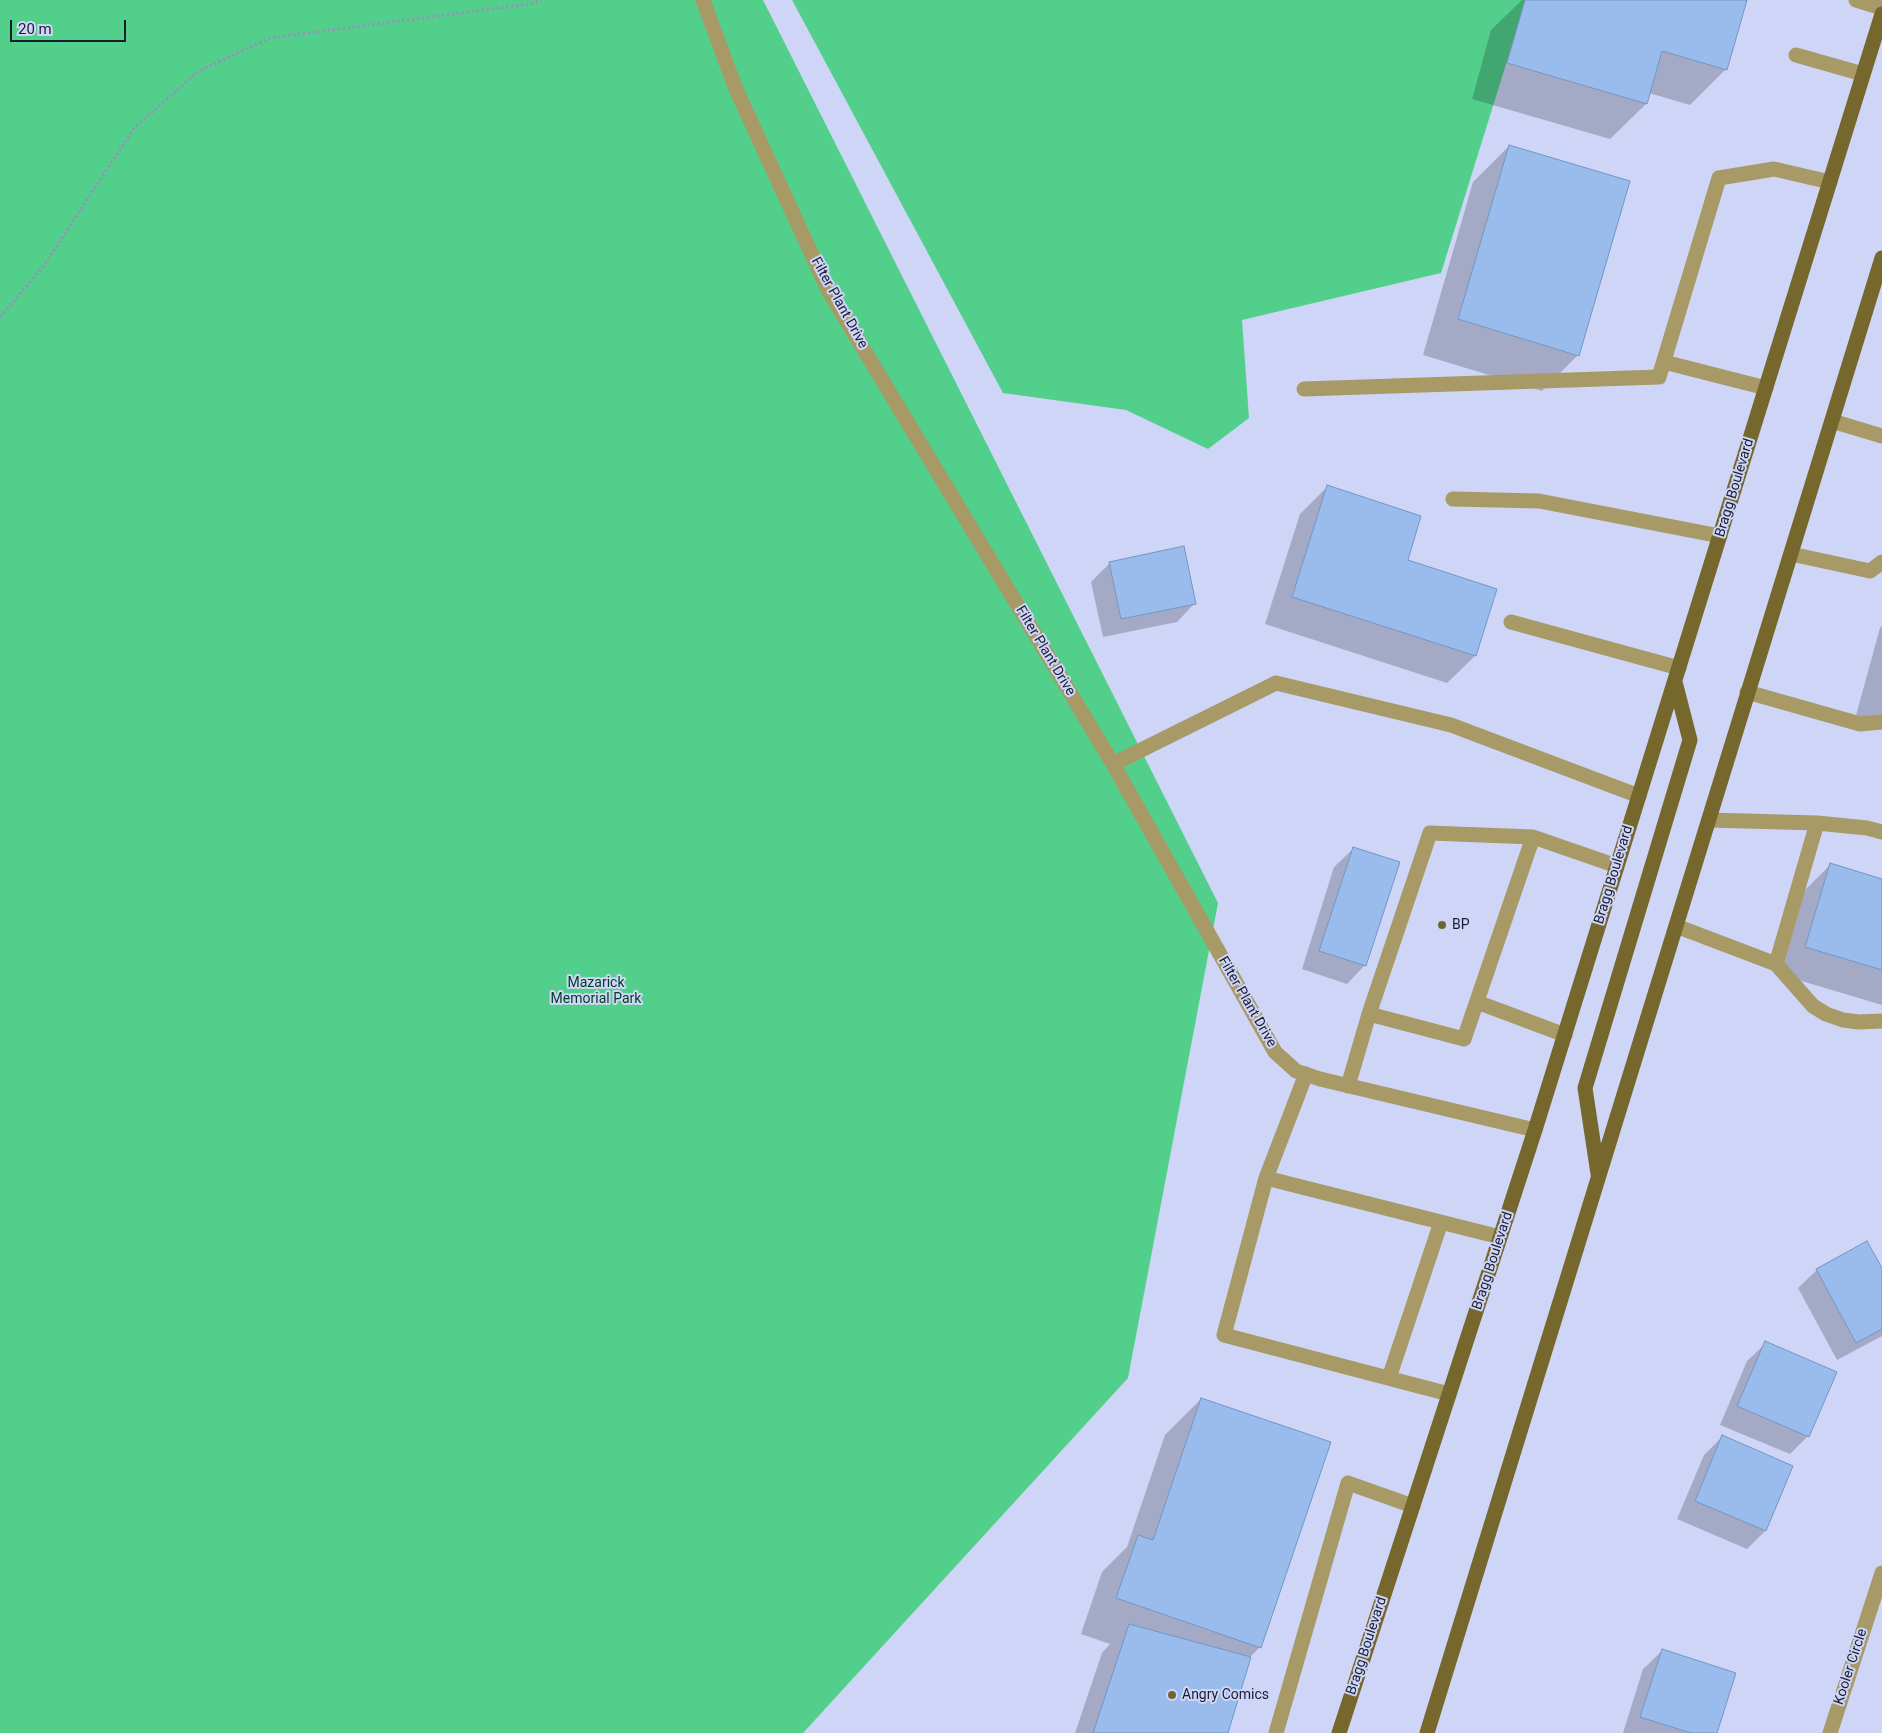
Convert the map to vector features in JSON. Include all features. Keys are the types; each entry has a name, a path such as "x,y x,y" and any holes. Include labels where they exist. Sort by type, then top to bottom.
{"main road":[{"name":"Bragg Boulevard","path":"1339,1733 1535,1130 1882,14"},
{"path":"1427,1733 1747,692 1832,421 1878,286 1882,258"},
{"path":"1598,1178 1585,1088 1690,740 1677,675"}],"street":[{"name":"Filter Plant Drive","path":"703,0 735,87 828,290 1113,764 1275,1052 1296,1071 1348,1086 1535,1130"},
{"path":"1856,0 1882,8"},
{"path":"1796,55 1864,74"},
{"path":"1304,389 1659,378 1719,178 1774,169 1830,182"},
{"path":"1664,362 1766,388"},
{"path":"1832,421 1882,436"},
{"path":"1453,499 1539,501 1720,536"},
{"path":"1791,554 1870,571 1882,562"},
{"path":"1511,622 1677,675"},
{"path":"1113,764 1276,683 1451,725 1639,796"},
{"path":"1747,692 1860,724 1882,722"},
{"path":"1709,820 1817,823 1867,828 1882,832"},
{"path":"1776,964 1817,823"},
{"path":"1348,1086 1368,1014 1430,833 1533,837 1617,866"},
{"path":"1368,1014 1464,1039 1533,837"},
{"path":"1676,926 1776,964 1813,1006 1826,1014 1843,1020 1859,1022 1882,1021"},
{"path":"1477,1002 1564,1035"},
{"path":"1306,1074 1266,1178 1224,1335 1450,1394"},
{"path":"1266,1178 1500,1237"},
{"path":"1389,1378 1441,1222"},
{"path":"1276,1733 1348,1483 1413,1506"},
{"name":"Kooler Circle","path":"1830,1733 1882,1573"}],"path":[{"path":"0,317 43,267 134,128 198,71 270,38 529,4 542,0"}],"green space":[{"name":"Mazarick Memorial Park","path":"0,0 763,0 1218,903 1128,1378 803,1733 0,1733"},
{"path":"792,0 1526,0 1441,273 1242,320 1249,418 1208,449 1126,410 1003,393"}],"building":[{"path":"1525,0 1747,0 1727,70 1662,51 1647,104 1507,63"},
{"path":"1509,145 1630,181 1579,356 1458,319"},
{"path":"1327,485 1421,516 1408,560 1497,589 1476,656 1292,597"},
{"path":"1184,546 1196,604 1121,619 1109,562"},
{"path":"1353,847 1400,862 1366,966 1319,951"},
{"path":"1830,863 1882,879 1882,970 1805,947"},
{"path":"1867,1241 1882,1268 1882,1329 1856,1343 1816,1269"},
{"path":"1765,1341 1837,1372 1809,1437 1737,1406"},
{"path":"1201,1398 1331,1442 1261,1648 1116,1598 1138,1535 1153,1540"},
{"path":"1722,1435 1793,1466 1766,1531 1695,1501"},
{"name":"Angry Comics","path":"1129,1624 1251,1657 1228,1733 1093,1733"},
{"path":"1662,1649 1736,1673 1717,1733 1691,1733 1640,1717"}],"place":[{"name":"BP","path":"1442,925"},
{"name":"Angry Comics","path":"1172,1695"}]}
